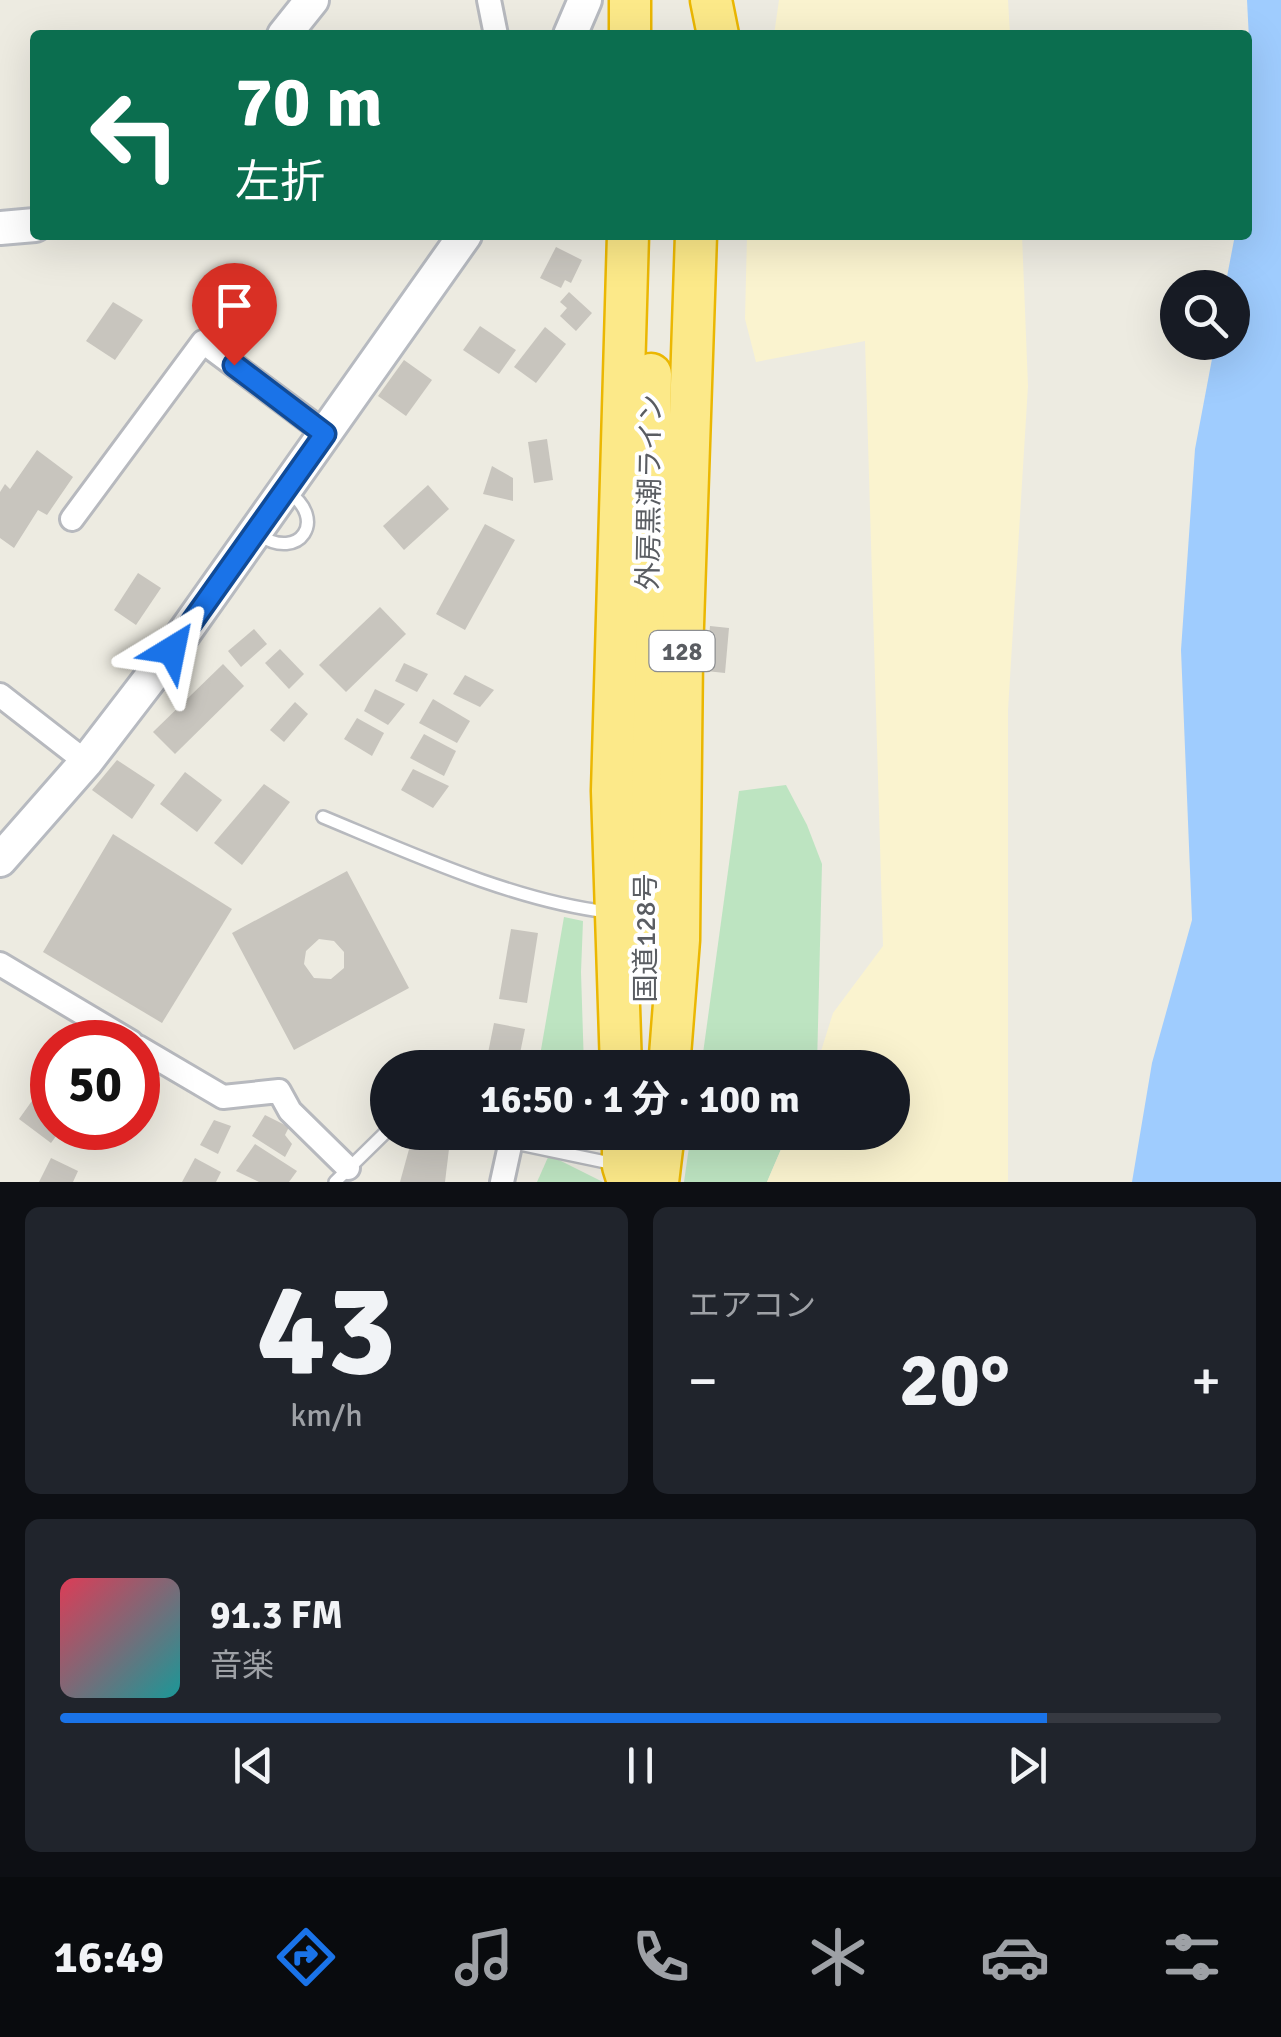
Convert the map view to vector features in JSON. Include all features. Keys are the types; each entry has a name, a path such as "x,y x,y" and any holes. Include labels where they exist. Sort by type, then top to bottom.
{"highway":[{"path":"630,0 630,30"},
{"path":"657,30 658,0"},
{"path":"711,0 717,30"},
{"name":"128","path":"621,1050 612,791 634,240"},
{"name":"外房黒潮ライン","path":"634,240 644,808"},
{"name":"128","path":"670,1050 679,940 682,655 696,240"},
{"name":"国道128号","path":"644,808 646,1050"}],"main road":[{"path":"288,30 312,0"},
{"path":"572,30 585,0"},
{"path":"0,228 30,225"},
{"path":"0,860 86,762 172,650 462,240"}],"street":[{"path":"489,0 495,30"},
{"path":"72,519 204,342 325,434"},
{"path":"0,695 86,762"},
{"path":"0,964 94,1020"},
{"path":"160,1060 222,1098 280,1091 290,1110 341,1175"},
{"path":"502,1182 509,1150"}],"lane":[{"path":"323,817 456,872 584,909 617,913"},
{"path":"341,1175 370,1147"},
{"path":"551,1150 636,1169"}],"green space":[{"path":"786,785 822,864 817,1050 703,1050 739,791"},
{"path":"564,917 583,921 583,1050 541,1050"},
{"path":"689,1150 781,1150 767,1182 684,1182"},
{"path":"549,1155 603,1182 537,1182"}],"sand":[{"path":"779,0 1008,0 1010,30 775,30"},
{"path":"747,240 1022,240 1028,386 1008,710 1008,1182 767,1182 781,1150 910,1150 910,1050 821,1050 833,1013 883,946 865,341 756,362 745,319"}],"water":[{"path":"1247,0 1281,0 1281,1182 1132,1182 1152,1063 1192,920 1181,650 1195,449 1212,360 1250,360 1250,270 1228,270 1234,240 1252,240 1252,30 1249,30"}],"building":[{"path":"556,247 582,260 571,283 565,280 561,288 540,278"},
{"path":"569,292 592,313 576,331 560,316 567,308 560,302"},
{"path":"113,302 143,320 115,360 86,341"},
{"path":"480,326 516,350 499,374 463,350"},
{"path":"545,327 566,344 536,383 514,367"},
{"path":"404,360 432,380 406,416 378,396"},
{"path":"547,439 553,480 534,483 528,442"},
{"path":"37,450 73,477 47,515 38,510 14,548 0,538 0,492 5,484 10,489"},
{"path":"492,466 513,478 513,501 483,494"},
{"path":"428,485 449,509 404,550 383,526"},
{"path":"485,524 515,540 465,630 436,614"},
{"path":"138,573 161,588 136,625 114,610"},
{"path":"380,607 406,634 346,692 319,665"},
{"path":"710,626 729,628 725,673 706,671"},
{"path":"254,629 267,644 241,667 228,651"},
{"path":"280,649 304,674 289,689 265,663"},
{"path":"404,663 428,674 417,692 395,681"},
{"path":"223,664 244,686 175,754 153,732"},
{"path":"465,675 494,690 480,707 453,694"},
{"path":"375,689 405,704 388,725 364,711"},
{"path":"433,699 470,721 457,743 419,723"},
{"path":"295,702 308,714 284,742 270,730"},
{"path":"357,718 384,733 372,756 344,739"},
{"path":"424,734 456,751 444,776 410,758"},
{"path":"117,760 155,785 132,819 92,790"},
{"path":"413,769 449,786 433,808 401,790"},
{"path":"185,772 222,800 197,832 160,804"},
{"path":"264,784 290,802 242,865 214,843"},
{"path":"113,834 232,909 162,1023 43,952"},
{"path":"347,871 409,988 294,1050 232,933","holes":["319,939 334,941 344,952 344,968 331,979 314,978 304,964 306,951"]},
{"path":"511,929 538,933 527,1003 499,999"},
{"path":"494,1023 525,1029 521,1050 489,1050"},
{"path":"30,1104 30,1127 19,1119"},
{"path":"265,1115 289,1127 285,1135 292,1144 285,1157 252,1136"},
{"path":"214,1120 231,1126 218,1154 200,1145"},
{"path":"255,1144 297,1171 289,1182 259,1182 236,1171"},
{"path":"409,1150 449,1150 445,1182 400,1182"},
{"path":"51,1158 78,1171 73,1182 39,1182"},
{"path":"195,1158 221,1172 216,1182 182,1182"}],"route":[{"path":"172,650 325,434 234,365"}]}
